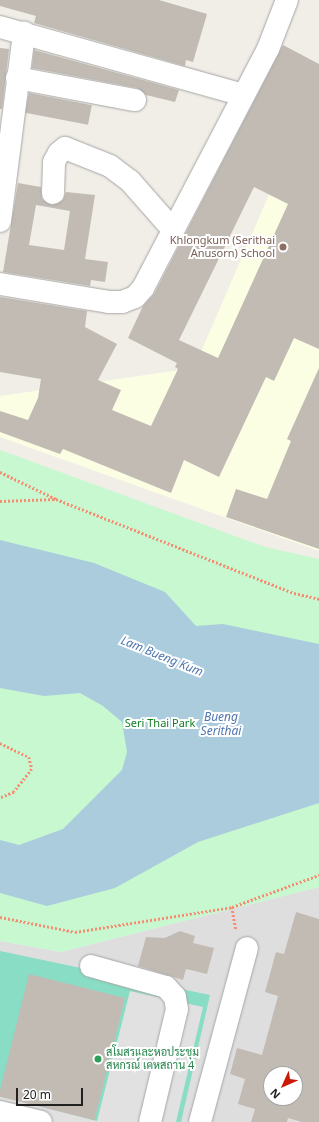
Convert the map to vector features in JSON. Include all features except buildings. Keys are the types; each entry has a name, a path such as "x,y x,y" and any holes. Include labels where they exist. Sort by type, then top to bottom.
{"street":[{"path":"0,284 109,302 122,302 135,297 143,288 244,95 283,16 287,0"},
{"path":"0,27 244,95"},
{"path":"0,221 17,78 24,33"},
{"path":"17,78 136,100"},
{"path":"53,193 54,162 59,153 66,148 110,166 120,173 148,200 173,230"},
{"path":"200,1122 247,948"},
{"path":"91,966 166,987 175,997 177,1009 150,1122"},
{"path":"0,1112 41,1122"}],"path":[{"path":"0,472 56,499 294,593 319,599"},
{"path":"0,500 56,499"},
{"path":"0,743 29,756 32,769 14,792 0,798"},
{"path":"0,917 75,932 232,907 319,876"}],"shaded area":[{"name":"Khlongkum (Serithai Anusorn) School","path":"319,87 319,551 0,437 0,396 194,368 299,125"},
{"path":"319,887 319,1122 0,1122 0,941 61,952"},
{"path":"130,991 203,1007 176,1122 0,1122 0,1096 97,1121"}],"green space":[{"name":"Seri Thai Park","path":"0,450 265,547 319,559 319,887 61,952 0,941"},
{"name":"สโมสรและหอประชุม สหกรณ์ เคหสถาน 4","path":"0,951 210,995 181,1122 0,1122"}],"water":[{"name":"Bueng Serithai","path":"0,540 94,563 165,592 196,626 223,624 319,644 319,803 198,842 115,888 47,906 0,893 0,840 19,845 63,829 122,770 127,752 122,722 103,706 80,693 44,696 0,688"}],"place":[{"name":"Khlongkum (Serithai Anusorn) School","path":"283,247"},
{"name":"สโมสรและหอประชุม สหกรณ์ เคหสถาน 4","path":"98,1059"}],"water label":[{"name":"Lam Bueng Kum","path":"162,656"}]}
